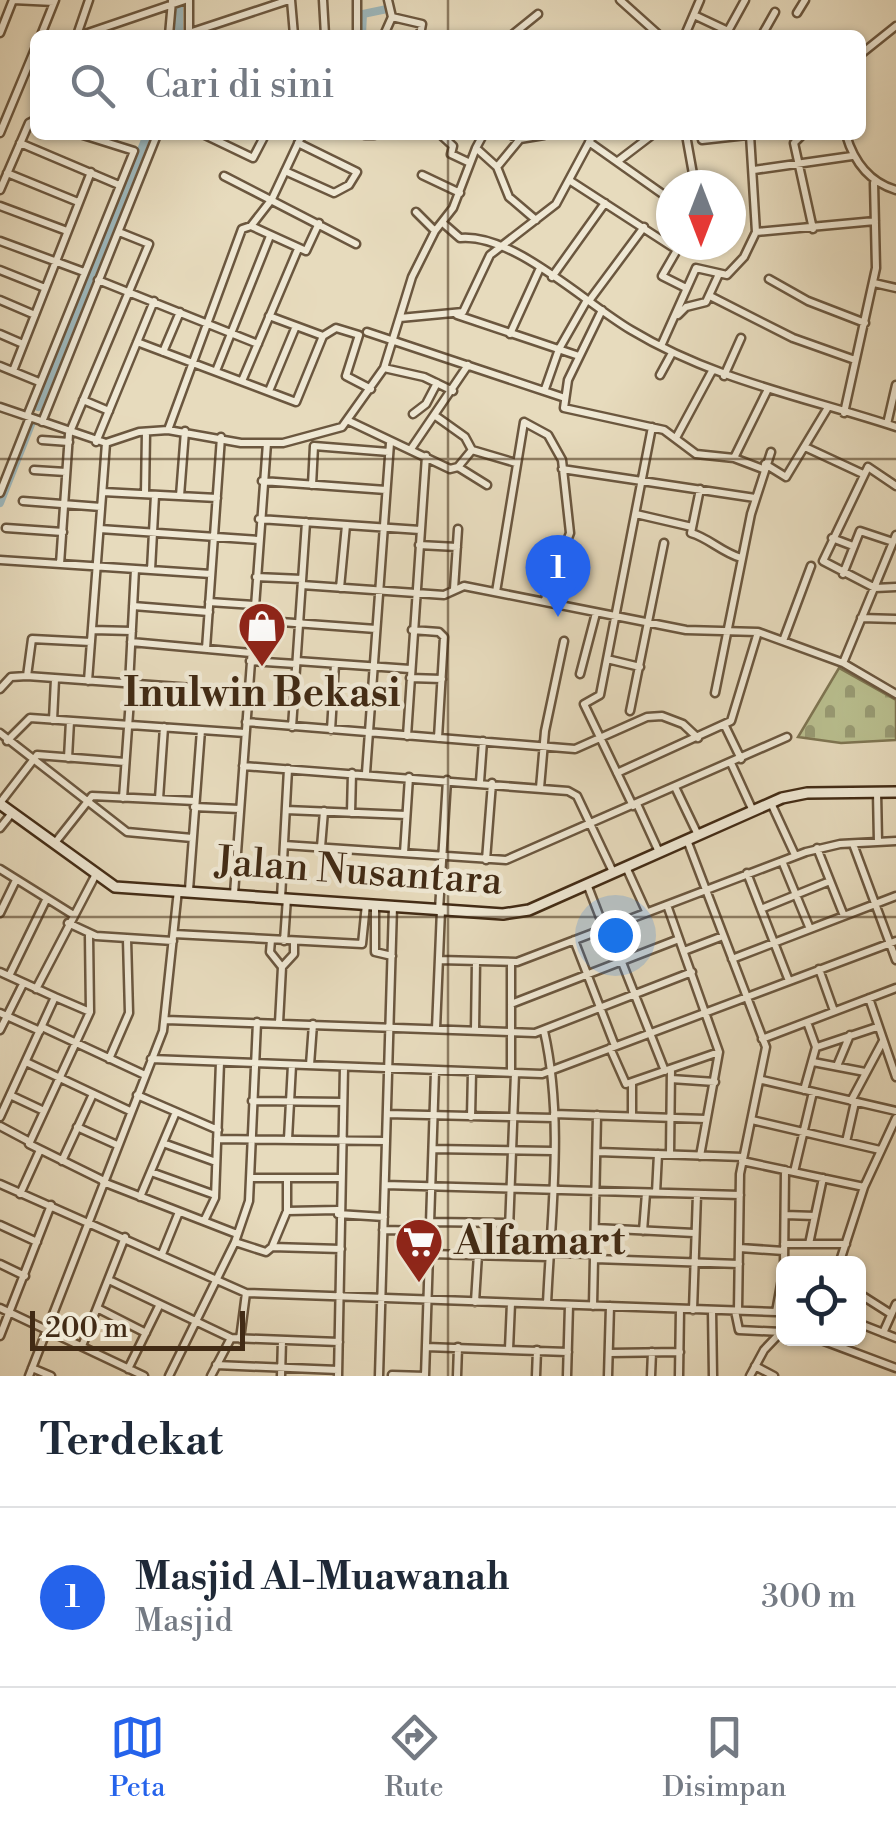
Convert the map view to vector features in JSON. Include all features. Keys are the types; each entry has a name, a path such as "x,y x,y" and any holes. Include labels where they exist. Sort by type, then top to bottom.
{"street":[{"path":"0,33 13,0 54,1 43,30"},
{"path":"80,30 89,0"},
{"path":"198,30 290,0 293,30"},
{"path":"323,0 325,30"},
{"path":"357,0 357,30"},
{"path":"620,0 654,30"},
{"path":"687,30 700,0"},
{"path":"732,30 745,0"},
{"path":"797,13 805,0"},
{"path":"94,30 180,1"},
{"path":"180,1 188,30"},
{"path":"171,30 180,1"},
{"path":"390,6 422,24 421,30"},
{"path":"765,30 776,12"},
{"path":"518,30 538,14"},
{"path":"694,14 725,30"},
{"path":"866,50 896,26"},
{"path":"0,132 30,61"},
{"path":"0,190 30,123"},
{"path":"34,419 40,382 134,150 99,140"},
{"path":"0,493 98,280 155,140"},
{"path":"215,140 251,158 262,140"},
{"path":"168,430 239,235 272,199 300,140"},
{"path":"446,140 453,146 450,154 468,162"},
{"path":"42,440 69,438 106,443 168,430 267,443 319,436 350,421 384,368 412,277 460,192 468,162 480,140"},
{"path":"496,167 519,140"},
{"path":"456,315 467,308 484,265 499,246 556,204 590,140"},
{"path":"593,140 656,189"},
{"path":"618,161 645,140"},
{"path":"687,140 692,170"},
{"path":"661,346 696,268 727,275 737,266 756,232 750,140"},
{"path":"794,140 813,229"},
{"path":"844,414 874,283 875,220 874,184 852,156 847,140"},
{"path":"20,143 119,184"},
{"path":"285,171 338,194 357,171 298,144"},
{"path":"476,148 496,167 505,192 536,220"},
{"path":"754,170 852,156"},
{"path":"13,371 91,172"},
{"path":"7,173 78,202"},
{"path":"422,175 460,192"},
{"path":"224,176 356,244"},
{"path":"568,180 676,250 662,276 686,288"},
{"path":"874,184 896,190"},
{"path":"552,277 605,203"},
{"path":"0,206 67,231"},
{"path":"416,212 435,231"},
{"path":"756,232 875,220"},
{"path":"251,226 308,250 319,223"},
{"path":"444,224 460,238 474,236 540,268 672,353 724,376 892,426 896,385"},
{"path":"545,390 558,350 588,300 644,227"},
{"path":"60,564 69,438 149,243 119,232"},
{"path":"216,371 270,236"},
{"path":"0,241 84,272"},
{"path":"242,381 298,249"},
{"path":"510,334 540,268"},
{"path":"0,270 45,288"},
{"path":"675,319 686,308 702,306 718,274"},
{"path":"769,279 808,302 865,323"},
{"path":"98,280 258,344"},
{"path":"874,283 896,288"},
{"path":"710,296 794,338 855,360"},
{"path":"0,300 35,315"},
{"path":"96,442 154,302"},
{"path":"602,310 562,397 567,410 652,427 677,436 696,454 734,458 786,477 827,409"},
{"path":"164,352 180,312"},
{"path":"400,318 456,315 580,356"},
{"path":"270,316 323,336"},
{"path":"268,391 296,326"},
{"path":"137,342 298,400 323,336 336,328 391,340 562,397"},
{"path":"363,333 346,376 371,388"},
{"path":"0,334 22,344"},
{"path":"724,376 741,338"},
{"path":"660,376 672,353"},
{"path":"411,448 437,417 468,365"},
{"path":"0,366 40,382"},
{"path":"384,368 437,382 453,392"},
{"path":"677,436 712,371"},
{"path":"413,414 426,404 437,382"},
{"path":"734,458 768,389"},
{"path":"83,400 109,411"},
{"path":"0,407 69,438"},
{"path":"437,417 465,436 472,450 516,463"},
{"path":"350,421 389,447"},
{"path":"496,592 524,422 553,440 562,468 570,533 549,570 545,602"},
{"path":"652,427 600,694 584,704 659,852"},
{"path":"180,496 185,431"},
{"path":"144,494 146,432"},
{"path":"206,649 220,437"},
{"path":"88,681 106,443"},
{"path":"234,894 267,443"},
{"path":"312,485 314,446 411,448 450,469 458,467 472,450"},
{"path":"366,773 389,447"},
{"path":"805,447 863,474"},
{"path":"715,693 755,498 772,452"},
{"path":"407,736 426,456"},
{"path":"458,467 487,485"},
{"path":"896,486 872,467 863,474 823,562 875,588 896,587"},
{"path":"562,468 755,498"},
{"path":"34,470 66,472"},
{"path":"262,481 386,490"},
{"path":"700,490 692,534 706,537 720,551 741,558"},
{"path":"102,492 217,498"},
{"path":"151,570 155,494"},
{"path":"22,501 101,507"},
{"path":"636,514 692,527"},
{"path":"259,519 420,530"},
{"path":"292,727 306,522"},
{"path":"340,588 346,525"},
{"path":"6,528 63,532"},
{"path":"100,528 258,540"},
{"path":"454,590 458,528"},
{"path":"843,574 860,531 894,538 843,663"},
{"path":"832,538 854,546"},
{"path":"630,711 651,623 664,543"},
{"path":"418,545 457,547"},
{"path":"0,560 212,574"},
{"path":"783,641 810,566"},
{"path":"123,798 135,570"},
{"path":"256,577 340,588 448,595 464,586 651,623 758,632 843,663 896,694"},
{"path":"209,602 254,605"},
{"path":"133,606 208,612"},
{"path":"580,674 596,612"},
{"path":"861,618 896,620"},
{"path":"253,620 376,629"},
{"path":"92,630 132,632"},
{"path":"412,630 443,634 438,738"},
{"path":"617,774 725,726 733,716 758,632"},
{"path":"27,676 32,639 91,642"},
{"path":"131,642 373,667 442,680"},
{"path":"540,788 543,746 564,642"},
{"path":"607,658 640,667"},
{"path":"331,730 335,664"},
{"path":"0,688 11,678 27,676 248,692"},
{"path":"53,720 55,679"},
{"path":"246,722 575,749 654,716 674,720 698,738"},
{"path":"8,741 26,720 245,734"},
{"path":"68,758 70,721"},
{"path":"725,726 741,760"},
{"path":"159,799 164,728"},
{"path":"51,1376 31,1372 166,1020 174,938 192,838 201,730"},
{"path":"0,733 132,834 192,838"},
{"path":"284,845 506,860 787,737"},
{"path":"480,782 482,741"},
{"path":"0,804 40,755 126,762"},
{"path":"732,763 753,811"},
{"path":"243,766 480,782 574,793 613,872"},
{"path":"284,940 288,769"},
{"path":"351,813 352,773"},
{"path":"404,853 409,777"},
{"path":"436,1029 446,780"},
{"path":"486,860 492,783"},
{"path":"676,787 698,835"},
{"path":"877,792 878,842"},
{"name":"Jalan Nusantara","path":"0,804 115,887 518,914 771,802 800,794 896,792"},
{"path":"54,845 94,796 240,809"},
{"path":"771,802 795,855"},
{"path":"286,810 406,815"},
{"path":"321,847 324,812"},
{"path":"0,828 12,813"},
{"path":"687,840 766,1053 743,1159 736,1311 739,1330 776,1331"},
{"path":"439,960 511,963 817,848 894,841 896,852"},
{"path":"853,844 893,942 896,960"},
{"path":"817,848 844,916"},
{"path":"782,860 810,929"},
{"path":"626,867 646,912"},
{"path":"0,869 72,914"},
{"path":"748,873 788,980"},
{"path":"36,989 95,876"},
{"path":"0,913 16,880"},
{"path":"761,909 830,881"},
{"path":"587,884 671,1079 670,1154"},
{"path":"732,959 896,896"},
{"path":"9,976 46,900"},
{"path":"68,923 89,935 127,939 364,943 371,904"},
{"path":"371,904 374,952 392,956"},
{"path":"666,904 720,1052 700,1156"},
{"path":"379,1376 393,906"},
{"path":"30,1143 90,1012 89,935"},
{"path":"684,950 723,936"},
{"path":"110,1059 129,1013 127,939"},
{"path":"511,1004 679,939"},
{"path":"271,940 270,952 282,967"},
{"path":"574,940 629,1083 632,1116"},
{"path":"279,1023 282,967 294,954 294,942"},
{"path":"151,1060 435,1071 553,1071 893,942"},
{"path":"476,961 476,1030"},
{"path":"508,1255 514,1118 511,963"},
{"path":"819,970 834,1011"},
{"path":"0,972 90,1012"},
{"path":"166,1020 544,1031 692,972"},
{"path":"0,1030 3,1014 24,984"},
{"path":"762,1039 896,988"},
{"path":"0,1117 6,1096 55,997"},
{"path":"868,998 896,1076"},
{"path":"3,1014 145,1075"},
{"path":"169,1376 236,1238 249,1202 257,1022"},
{"path":"794,1172 816,1047 807,1022"},
{"path":"310,1066 312,1024"},
{"path":"816,1047 877,1027"},
{"path":"544,1031 553,1071 554,1116 547,1304"},
{"path":"837,1066 850,1035"},
{"path":"884,1044 896,1043"},
{"path":"846,1142 853,1101 884,1044"},
{"path":"629,1083 720,1052"},
{"path":"26,1062 130,1111"},
{"path":"204,1221 215,1194 220,1062"},
{"path":"812,1062 866,1072"},
{"path":"288,1139 292,1065"},
{"path":"216,1366 281,1373 338,1373 338,1212 344,1067"},
{"path":"392,1375 425,1376 435,1071"},
{"path":"471,1117 472,1072"},
{"path":"671,1079 715,1082"},
{"path":"762,1080 896,1115 892,1135 880,1150 864,1188 842,1256"},
{"path":"62,1161 93,1094"},
{"path":"137,1095 217,1135 386,1141"},
{"path":"6,1096 44,1111"},
{"path":"252,1100 343,1102"},
{"path":"140,1197 176,1112"},
{"path":"387,1114 706,1119"},
{"path":"594,1306 597,1116"},
{"path":"752,1120 880,1150"},
{"path":"0,1126 104,1182 204,1221 264,1251 272,1247 340,1248"},
{"path":"77,1127 117,1145"},
{"path":"164,1143 216,1162"},
{"path":"432,1149 553,1152"},
{"path":"20,1194 40,1150"},
{"path":"598,1152 743,1159 864,1188"},
{"path":"656,1193 658,1154"},
{"path":"784,1256 785,1170"},
{"path":"151,1172 215,1194"},
{"path":"250,1178 340,1178"},
{"path":"272,1247 287,1211 287,1178"},
{"path":"809,1244 824,1178"},
{"path":"0,1184 90,1220 246,1293 776,1312"},
{"path":"385,1185 740,1195"},
{"path":"644,1231 646,1192"},
{"path":"692,1310 697,1194"},
{"path":"0,1336 51,1206"},
{"path":"287,1211 384,1216"},
{"path":"162,1254 179,1212"},
{"path":"784,1214 815,1216"},
{"path":"384,1230 510,1223"},
{"path":"0,1225 38,1242"},
{"path":"596,1228 694,1233"},
{"path":"82,1346 125,1237"},
{"path":"740,1248 846,1244"},
{"path":"429,1254 594,1256 739,1264"},
{"path":"476,1302 478,1254"},
{"path":"0,1264 25,1276"},
{"path":"109,1280 231,1338 338,1342"},
{"path":"240,1340 246,1293"},
{"path":"866,1299 891,1314"},
{"path":"508,1350 511,1302"},
{"path":"883,1333 896,1304"},
{"path":"568,1376 569,1305"},
{"path":"128,1368 159,1306"},
{"path":"608,1376 610,1306"},
{"path":"0,1308 144,1376"},
{"path":"97,1308 146,1333"},
{"path":"679,1376 680,1309"},
{"path":"712,1310 713,1376"},
{"path":"866,1326 896,1338"},
{"path":"211,1376 231,1338"},
{"path":"281,1373 282,1340"},
{"path":"750,1376 776,1340"},
{"path":"426,1346 568,1352"},
{"path":"837,1346 896,1368"},
{"path":"457,1376 458,1347"},
{"path":"536,1376 537,1350"},
{"path":"609,1352 680,1352"},
{"path":"651,1376 652,1352"},
{"path":"755,1366 774,1376"}],"green space":[{"path":"839,668 896,700 896,740 841,743 798,737"}],"waterway":[{"path":"179,7 179,30"},
{"path":"362,30 363,14 387,9"},
{"path":"38,407 145,140"},
{"path":"0,503 32,422"}],"place":[{"name":"Masjid Al-Muawanah","path":"558,617"},
{"name":"Inulwin Bekasi","path":"262,668"},
{"name":"Alfamart","path":"419,1284"}]}
